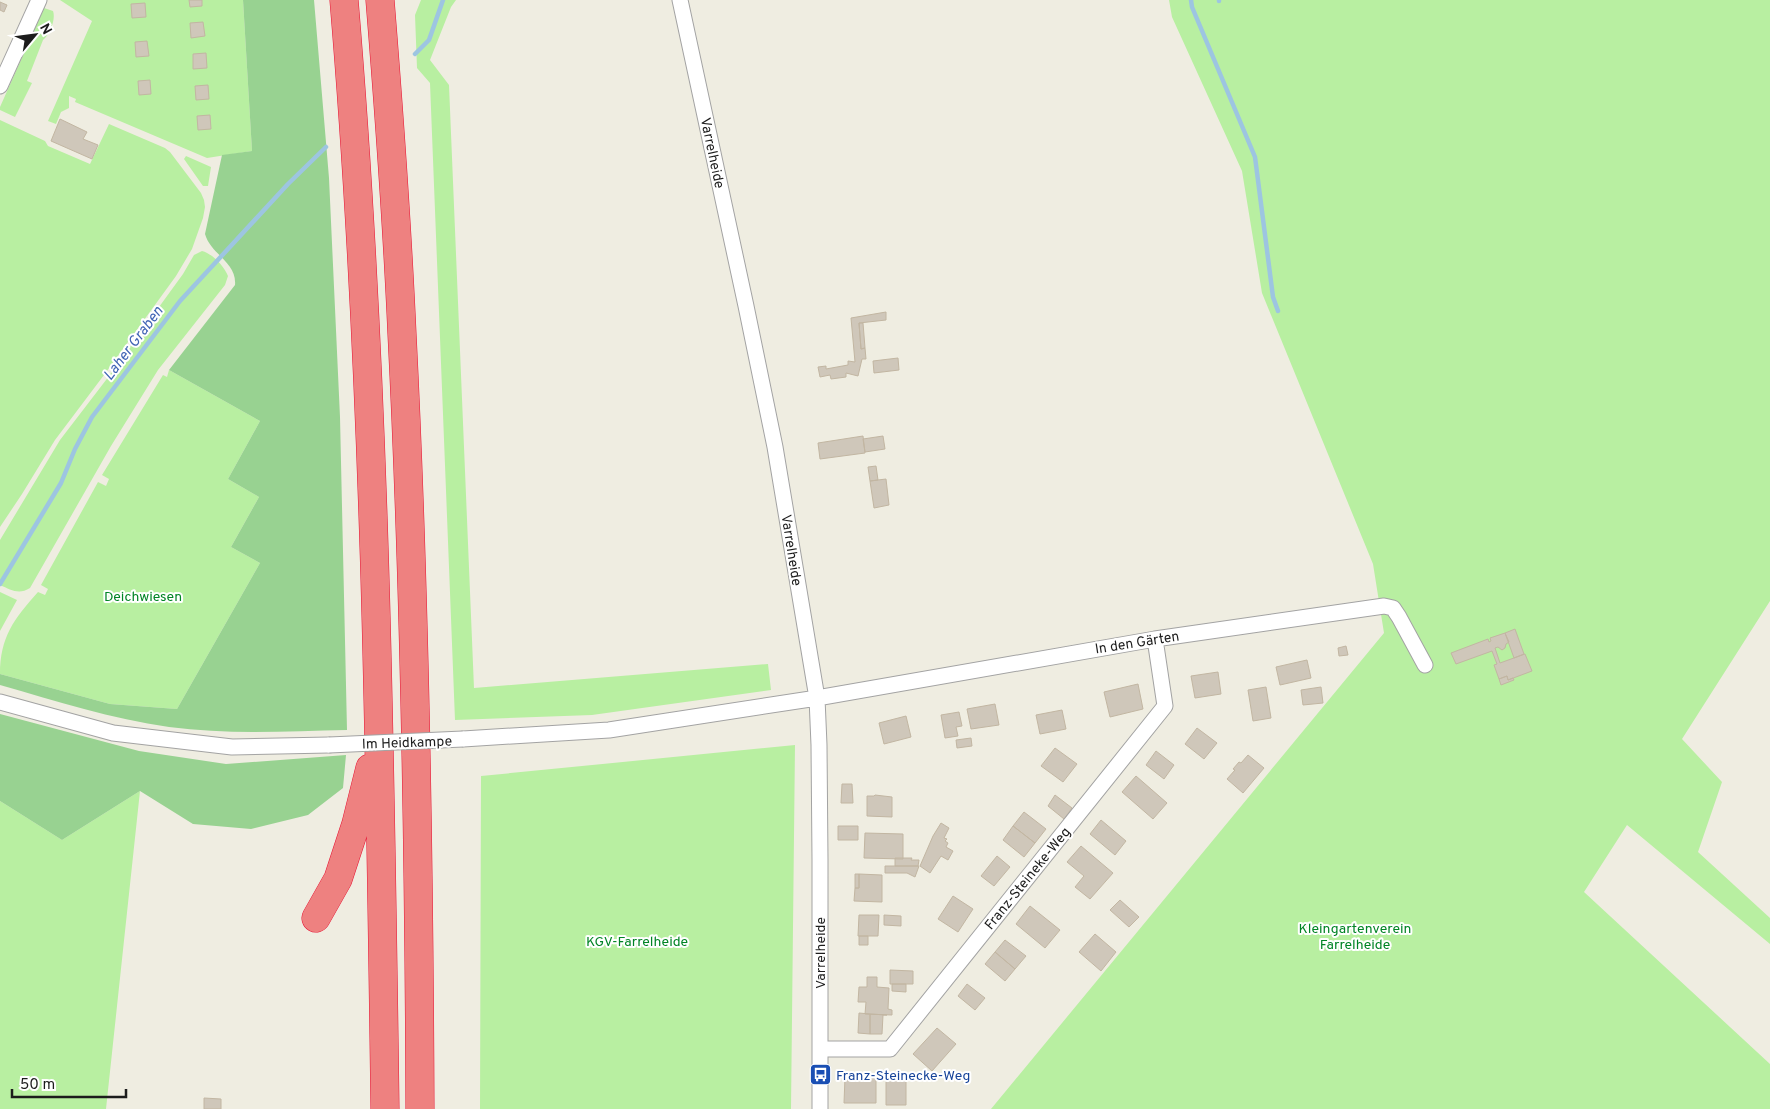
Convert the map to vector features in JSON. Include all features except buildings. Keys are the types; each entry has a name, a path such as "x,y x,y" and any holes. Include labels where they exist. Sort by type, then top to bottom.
{"highway":[{"path":"344,0 352,102 365,333 380,727 385,1109"},
{"path":"380,0 402,334 412,602 419,928 420,1109"},
{"path":"316,918 338,879 356,824 380,727"}],"street":[{"path":"0,86 39,0"},
{"name":"Varrelheide","path":"680,0 775,447 817,698 819,754 820,1109"},
{"name":"In den Gärten","path":"817,698 1155,639 1384,606 1392,608 1399,617 1426,665"},
{"name":"Franz-Steineke-Weg","path":"820,1049 890,1048 1165,706 1155,639"},
{"name":"Im Heidkampe","path":"0,702 112,733 232,747 463,739 609,730 817,698"}],"green space":[{"path":"60,0 243,0 252,151 207,158 75,102 76,99 69,96 69,108 61,112 56,124 48,121 92,21"},
{"path":"243,0 314,0 329,178 340,417 347,730 236,732 169,727 105,714 0,685 0,674 110,704 177,709 260,563 231,547 259,497 228,479 260,421 169,370 235,285 235,277 232,270 212,248 205,234 222,155 252,151"},
{"path":"421,0 456,0 451,7 430,60 449,85 474,688 768,664 771,690 592,715 455,720 430,83 417,68 415,15"},
{"name":"Kleingartenverein Farrelheide","path":"1169,0 1770,0 1770,601 1682,739 1722,782 1698,852 1770,918 1770,944 1627,825 1584,892 1770,1064 1770,1109 991,1109 1384,633 1373,564 1262,293 1242,171 1172,17"},
{"path":"44,8 53,11 52,26 43,40 27,81 32,83 15,117 0,110 0,107"},
{"path":"0,120 45,141 48,146 90,164 109,124 165,148 170,152 201,193 205,207 192,249 176,276 55,440 0,527"},
{"path":"186,156 211,167 208,186 203,186 184,159"},
{"path":"202,251 218,261 224,268 228,276 225,285 158,370 111,446 30,588 19,591 0,585 0,540 60,440 183,274 194,255"},
{"name":"Deichwiesen","path":"169,370 260,421 228,479 259,497 231,547 260,563 177,709 110,704 0,674 3,649 15,620 38,592 45,595 48,589 41,585 98,482 106,486 109,479 102,475 163,375 167,377"},
{"path":"0,592 17,600 0,631"},
{"path":"0,714 139,751 226,764 346,755 343,788 308,815 251,829 193,824 140,791 62,840 0,801"},
{"name":"KGV-Farrelheide","path":"795,745 791,1109 480,1109 481,776"},
{"path":"140,791 106,1109 0,1109 0,801 62,840"}],"waterway":[{"name":"Laher Graben","path":"415,54 429,40 443,0"},
{"path":"1191,0 1192,7 1255,157 1273,297 1278,311"},
{"name":"Laher Graben","path":"0,584 61,483 75,449 92,417 180,301 288,184 326,147"}],"place":[{"name":"Franz-Steinecke-Weg","path":"820,1075"}]}
